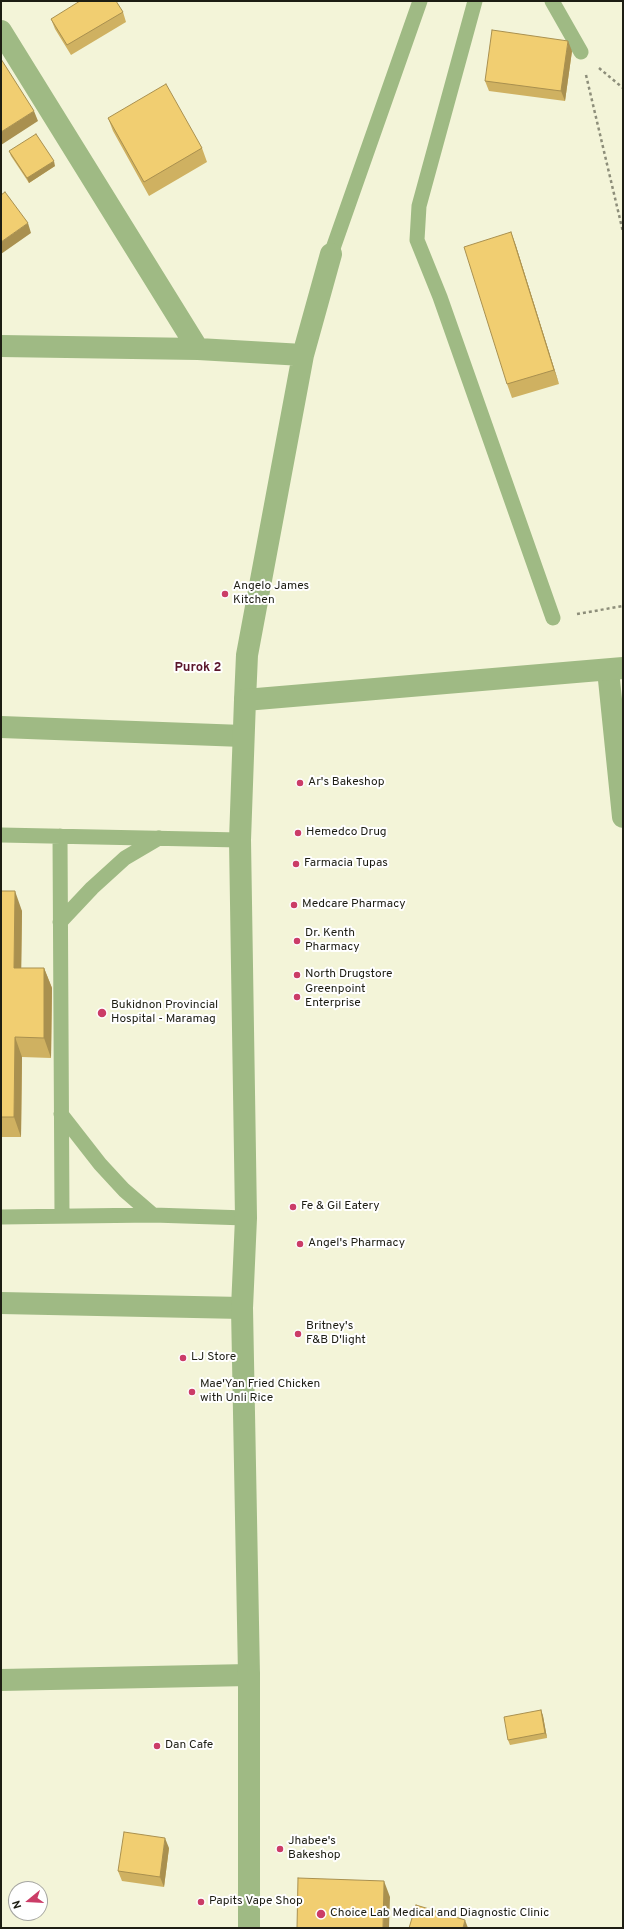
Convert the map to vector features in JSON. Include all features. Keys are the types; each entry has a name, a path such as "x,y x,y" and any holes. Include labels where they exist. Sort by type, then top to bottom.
{"street":[{"path":"1,31 198,349"},
{"path":"249,1928 249,1675 242,1308 246,1218 240,840 243,736 247,655 303,355 331,254"},
{"path":"1,346 198,349 303,355"},
{"path":"245,700 616,669 623,817"},
{"path":"1,727 243,736"},
{"path":"1,1303 242,1308"},
{"path":"1,1680 249,1675"}],"lane":[{"path":"331,254 420,1"},
{"path":"475,1 419,206 417,240 440,297 553,618"},
{"path":"552,1 580,52"},
{"path":"1,836 160,837 240,840"},
{"path":"60,836 62,1216"},
{"path":"60,922 92,888 125,858 160,837"},
{"path":"61,1114 100,1164 124,1190 153,1215"},
{"path":"1,1217 153,1215 246,1218"}],"path":[{"path":"580,52 623,88"},
{"path":"580,52 623,232"},
{"path":"553,618 623,606"}],"building":[{"path":"80,1 116,1 123,12 67,45 51,19"},
{"path":"492,30 568,41 561,91 485,81"},
{"path":"1,59 34,111 1,132"},
{"path":"166,84 202,148 144,182 108,118"},
{"path":"36,134 54,161 27,178 9,151"},
{"path":"5,192 28,223 1,242 1,195"},
{"path":"511,232 554,370 507,384 464,247"},
{"path":"1,891 15,891 14,968 44,968 44,1038 15,1037 14,1117 1,1117"},
{"path":"541,1710 545,1733 508,1740 504,1717"},
{"path":"124,1832 165,1838 160,1877 118,1871"},
{"path":"298,1878 384,1881 383,1928 297,1928"},
{"path":"416,1905 465,1920 463,1928 409,1928"}],"place":[{"name":"Angelo James Kitchen","path":"225,594"},
{"name":"Ar's Bakeshop","path":"300,783"},
{"name":"Hemedco Drug","path":"298,833"},
{"name":"Farmacia Tupas","path":"296,864"},
{"name":"Medcare Pharmacy","path":"294,905"},
{"name":"Dr. Kenth Pharmacy","path":"297,941"},
{"name":"North Drugstore","path":"297,975"},
{"name":"Greenpoint Enterprise","path":"297,997"},
{"name":"Bukidnon Provincial Hospital - Maramag","path":"102,1013"},
{"name":"Fe & Gil Eatery","path":"293,1207"},
{"name":"Angel's Pharmacy","path":"300,1244"},
{"name":"Britney's F&B D'light","path":"298,1334"},
{"name":"LJ Store","path":"183,1358"},
{"name":"Mae'Yan Fried Chicken with Unli Rice","path":"192,1392"},
{"name":"Dan Cafe","path":"157,1746"},
{"name":"Jhabee's Bakeshop","path":"280,1849"},
{"name":"Papits Vape Shop","path":"201,1902"},
{"name":"Choice Lab Medical and Diagnostic Clinic","path":"321,1914"}],"district":[{"name":"Purok 2","path":"198,668"}]}
